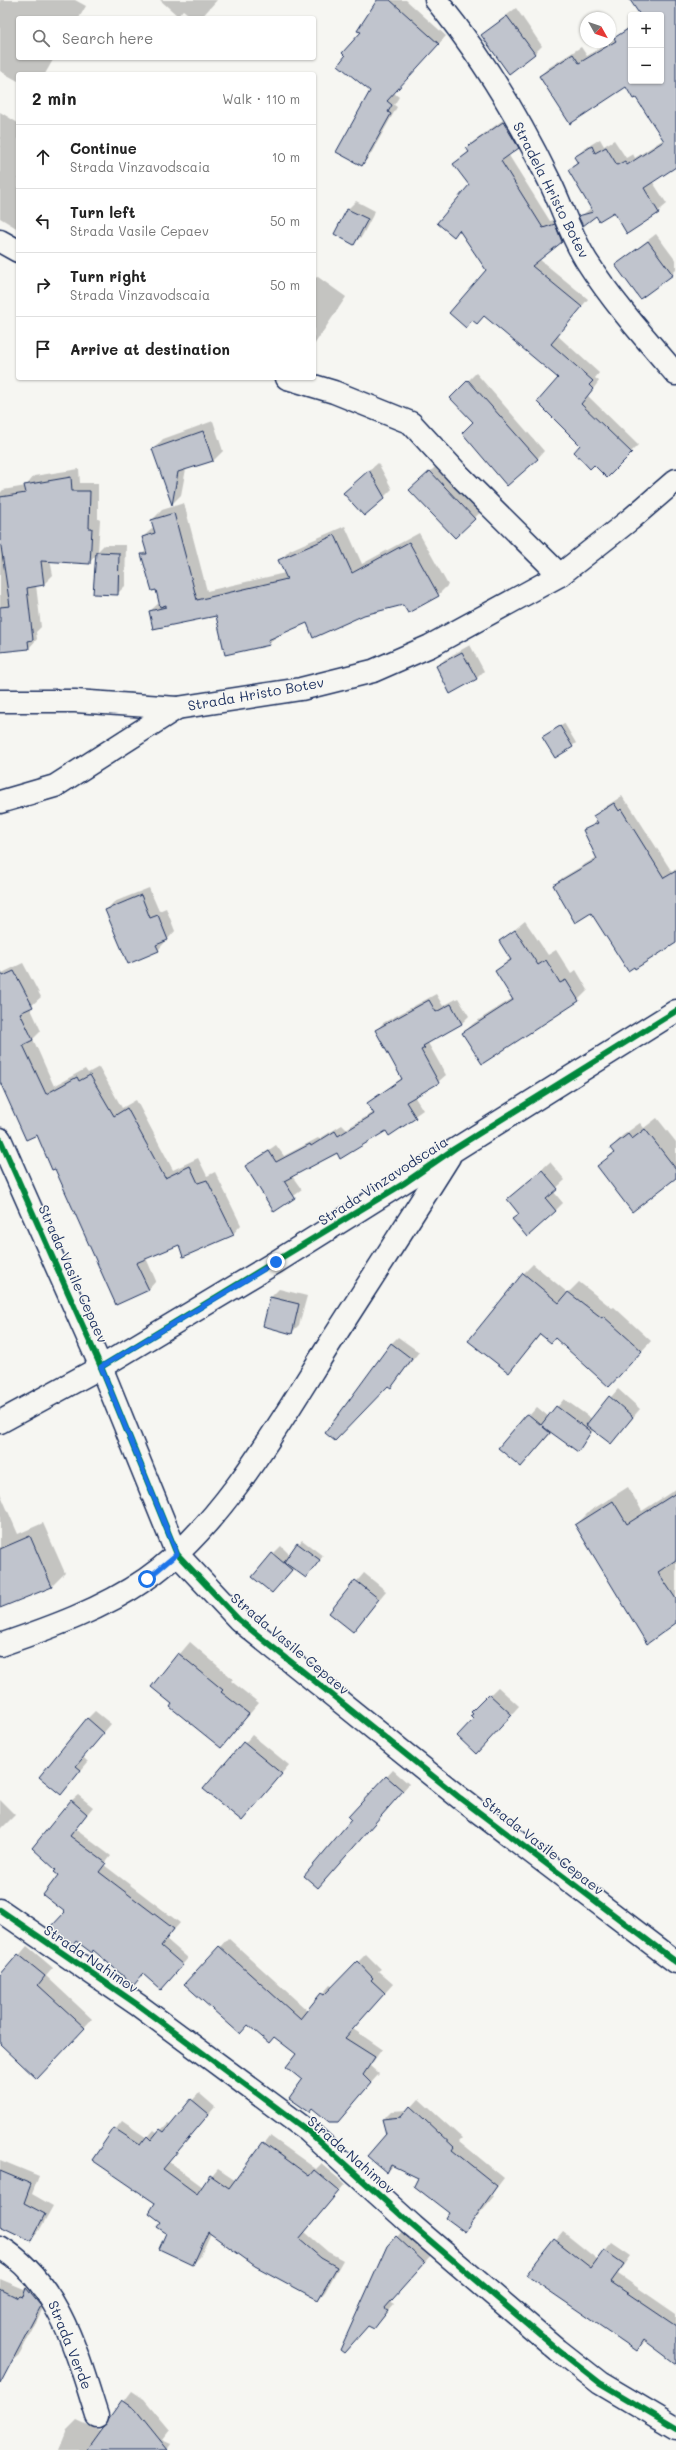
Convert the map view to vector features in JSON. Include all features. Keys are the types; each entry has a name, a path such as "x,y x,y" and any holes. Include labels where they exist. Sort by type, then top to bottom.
{"street":[{"name":"Stradela Hristo Botev","path":"436,0 461,31 485,66 549,181 572,237 586,260 615,302 676,374"},
{"path":"0,241 16,250"},
{"path":"295,380 334,392 411,423 459,475 560,575"},
{"name":"Strada Hristo Botev","path":"0,701 75,701 177,708 301,689 373,671 430,646 560,575 631,519 676,480"},
{"path":"0,802 55,786 177,708"},
{"name":"Strada Vinzavodscaia","path":"0,1422 101,1367 403,1184 454,1149 676,1011"},
{"name":"Strada Vasile Cepaev","path":"0,1140 101,1367 177,1554 239,1620 466,1803 676,1962"},
{"name":"Strada Vinzavodscaia","path":"0,1645 105,1603 147,1579 177,1554 218,1509 270,1440 454,1149"},
{"name":"Strada Nahimov","path":"0,1910 138,2005 308,2131 413,2226 558,2350 600,2383 676,2428"},
{"name":"Strada Verde","path":"0,2247 24,2265 51,2297 78,2359 97,2416"}],"building":[{"path":"377,0 390,0 439,44 387,101 392,105 388,112 391,114 362,166 336,152 370,91 338,65 345,56 342,53 361,32 357,31"},
{"path":"630,0 676,0 676,167 644,188 659,213 627,234 614,212 599,221 596,216 583,226 578,216 593,212 568,170 578,163 574,157 592,146 595,153 606,147 617,165 625,161 627,165 664,141 636,98 633,99 626,87 570,124 539,76 573,54 579,63 604,48 616,48 616,37 628,29 628,84 664,84 664,12 638,12"},
{"path":"507,16 535,54 509,74 481,35"},
{"path":"503,122 519,148 501,161 543,228 555,224 562,242 532,266 582,307 551,344 593,381 589,385 593,389 581,404 632,453 607,478 594,465 590,469 574,452 580,445 537,402 558,378 484,316 477,324 472,320 466,328 449,313 486,270 459,230 454,237 437,223 469,185 453,164 469,152 466,148"},
{"path":"347,209 368,219 354,245 334,234"},
{"path":"648,241 673,275 640,299 615,265"},
{"path":"468,380 538,459 507,486 462,433 473,422 450,398"},
{"path":"203,431 213,461 178,472 172,505 152,449"},
{"path":"369,470 385,498 364,516 343,493"},
{"path":"430,471 475,519 455,538 409,490"},
{"path":"71,477 72,491 90,491 89,528 92,528 90,564 41,561 44,585 27,588 33,640 28,641 29,649 0,652 0,607 10,606 0,540 0,497 26,493 24,485"},
{"path":"174,513 197,600 287,579 278,560 335,535 352,573 409,542 439,596 408,613 403,605 364,615 313,638 307,623 268,640 270,645 225,655 216,616 153,629 149,611 166,607 166,605 160,607 156,590 152,591 141,554 147,554 142,537 155,533 151,520"},
{"path":"96,552 119,553 118,595 93,594"},
{"path":"462,652 477,679 450,694 436,666"},
{"path":"560,726 573,747 555,758 542,737"},
{"path":"614,803 619,811 621,809 664,878 676,871 676,943 635,969 634,967 628,971 591,913 575,923 553,885 597,859 583,830 598,823 593,816"},
{"path":"141,895 150,918 158,915 168,940 156,945 159,951 128,964 105,910"},
{"path":"515,930 538,965 546,960 560,983 566,980 579,1001 482,1064 462,1033 513,1000 495,971 511,960 499,941"},
{"path":"0,970 3,976 14,971 33,1007 20,1013 33,1040 23,1045 46,1094 77,1077 79,1081 90,1075 114,1116 127,1108 165,1178 190,1166 198,1183 207,1180 234,1235 183,1257 179,1245 136,1263 149,1290 116,1305 55,1169 52,1170 37,1135 26,1140 0,1082"},
{"path":"429,1000 436,1012 451,1004 462,1024 423,1046 425,1048 421,1050 439,1083 406,1102 416,1118 389,1136 386,1131 340,1159 337,1153 284,1181 295,1198 274,1212 245,1166 269,1151 276,1162 310,1144 311,1146 335,1131 338,1136 374,1114 367,1103 402,1079 375,1030"},
{"path":"645,1129 676,1169 676,1178 632,1212 597,1166 614,1153 610,1148 628,1134 632,1139"},
{"path":"542,1170 558,1189 546,1199 556,1211 527,1237 512,1219 519,1214 507,1199"},
{"path":"523,1273 559,1303 568,1292 602,1318 603,1316 642,1351 609,1387 555,1338 551,1343 540,1334 509,1373 468,1341"},
{"path":"270,1297 299,1304 292,1334 263,1326"},
{"path":"391,1343 412,1359 391,1388 388,1386 335,1441 325,1433"},
{"path":"609,1396 633,1417 611,1444 586,1425"},
{"path":"556,1406 591,1432 578,1452 542,1426 550,1433 521,1467 498,1448 526,1415 528,1414 541,1425"},
{"path":"676,1493 676,1560 658,1572 676,1599 676,1623 647,1644 575,1525 613,1501 627,1524"},
{"path":"30,1536 52,1587 0,1608 0,1549"},
{"path":"297,1543 320,1560 306,1578 284,1562"},
{"path":"272,1553 292,1570 272,1593 252,1577"},
{"path":"355,1580 379,1599 353,1632 329,1613"},
{"path":"178,1653 223,1690 221,1692 249,1714 221,1748 170,1707 172,1704 151,1687"},
{"path":"489,1694 512,1715 476,1754 457,1736 473,1719 470,1716 473,1714 471,1712"},
{"path":"87,1718 104,1733 76,1766 81,1770 61,1795 39,1777"},
{"path":"243,1742 282,1774 242,1821 203,1789"},
{"path":"386,1776 403,1791 318,1888 304,1876 351,1820 348,1817"},
{"path":"71,1800 87,1814 70,1836 106,1863 99,1872 174,1929 161,1946 183,1965 161,1990 143,1974 134,1985 93,1950 92,1953 76,1941 73,1945 50,1928 65,1912 43,1895 58,1875 54,1872 56,1870 32,1848"},
{"path":"219,1946 300,2019 321,1993 324,1995 357,1961 373,1978 371,1980 385,1993 345,2038 375,2057 363,2075 371,2083 338,2122 329,2122 312,2108 309,2112 289,2098 302,2080 286,2067 296,2054 274,2037 269,2043 248,2025 240,2034 184,1984"},
{"path":"18,1954 45,1976 38,1985 85,2028 37,2079 0,2044 0,1975"},
{"path":"191,2099 209,2114 163,2169 197,2194 210,2175 229,2188 263,2142 309,2176 314,2170 339,2191 299,2239 321,2258 337,2267 318,2300 255,2266 208,2232 193,2265 159,2249 166,2233 157,2227 161,2222 149,2213 155,2203 92,2160 114,2128 140,2145 147,2136 151,2140 160,2129 164,2132"},
{"path":"410,2106 454,2147 452,2150 497,2186 465,2232 446,2218 449,2213 414,2186 418,2178 391,2165 387,2173 367,2156 386,2134 382,2119 401,2117"},
{"path":"0,2171 31,2184 24,2203 45,2214 31,2241 0,2226"},
{"path":"396,2236 425,2263 384,2309 388,2311 374,2329 368,2326 344,2353 340,2350 387,2246"},
{"path":"554,2239 591,2268 604,2250 624,2264 611,2282 676,2326 676,2364 644,2340 637,2351 526,2275"},
{"path":"26,2288 41,2306 0,2384 0,2289 18,2298 20,2296 23,2297"},
{"path":"122,2400 135,2409 168,2450 86,2450"}],"cycle path":[{"path":"101,1367 403,1184 454,1149 676,1011"},
{"path":"0,1139 101,1367 177,1554 239,1620 460,1798 676,1962"},
{"path":"0,1910 138,2005 308,2131 413,2226 558,2350 600,2383 676,2428"}],"route":[{"path":"147,1579 177,1554 101,1367 276,1262"}]}
